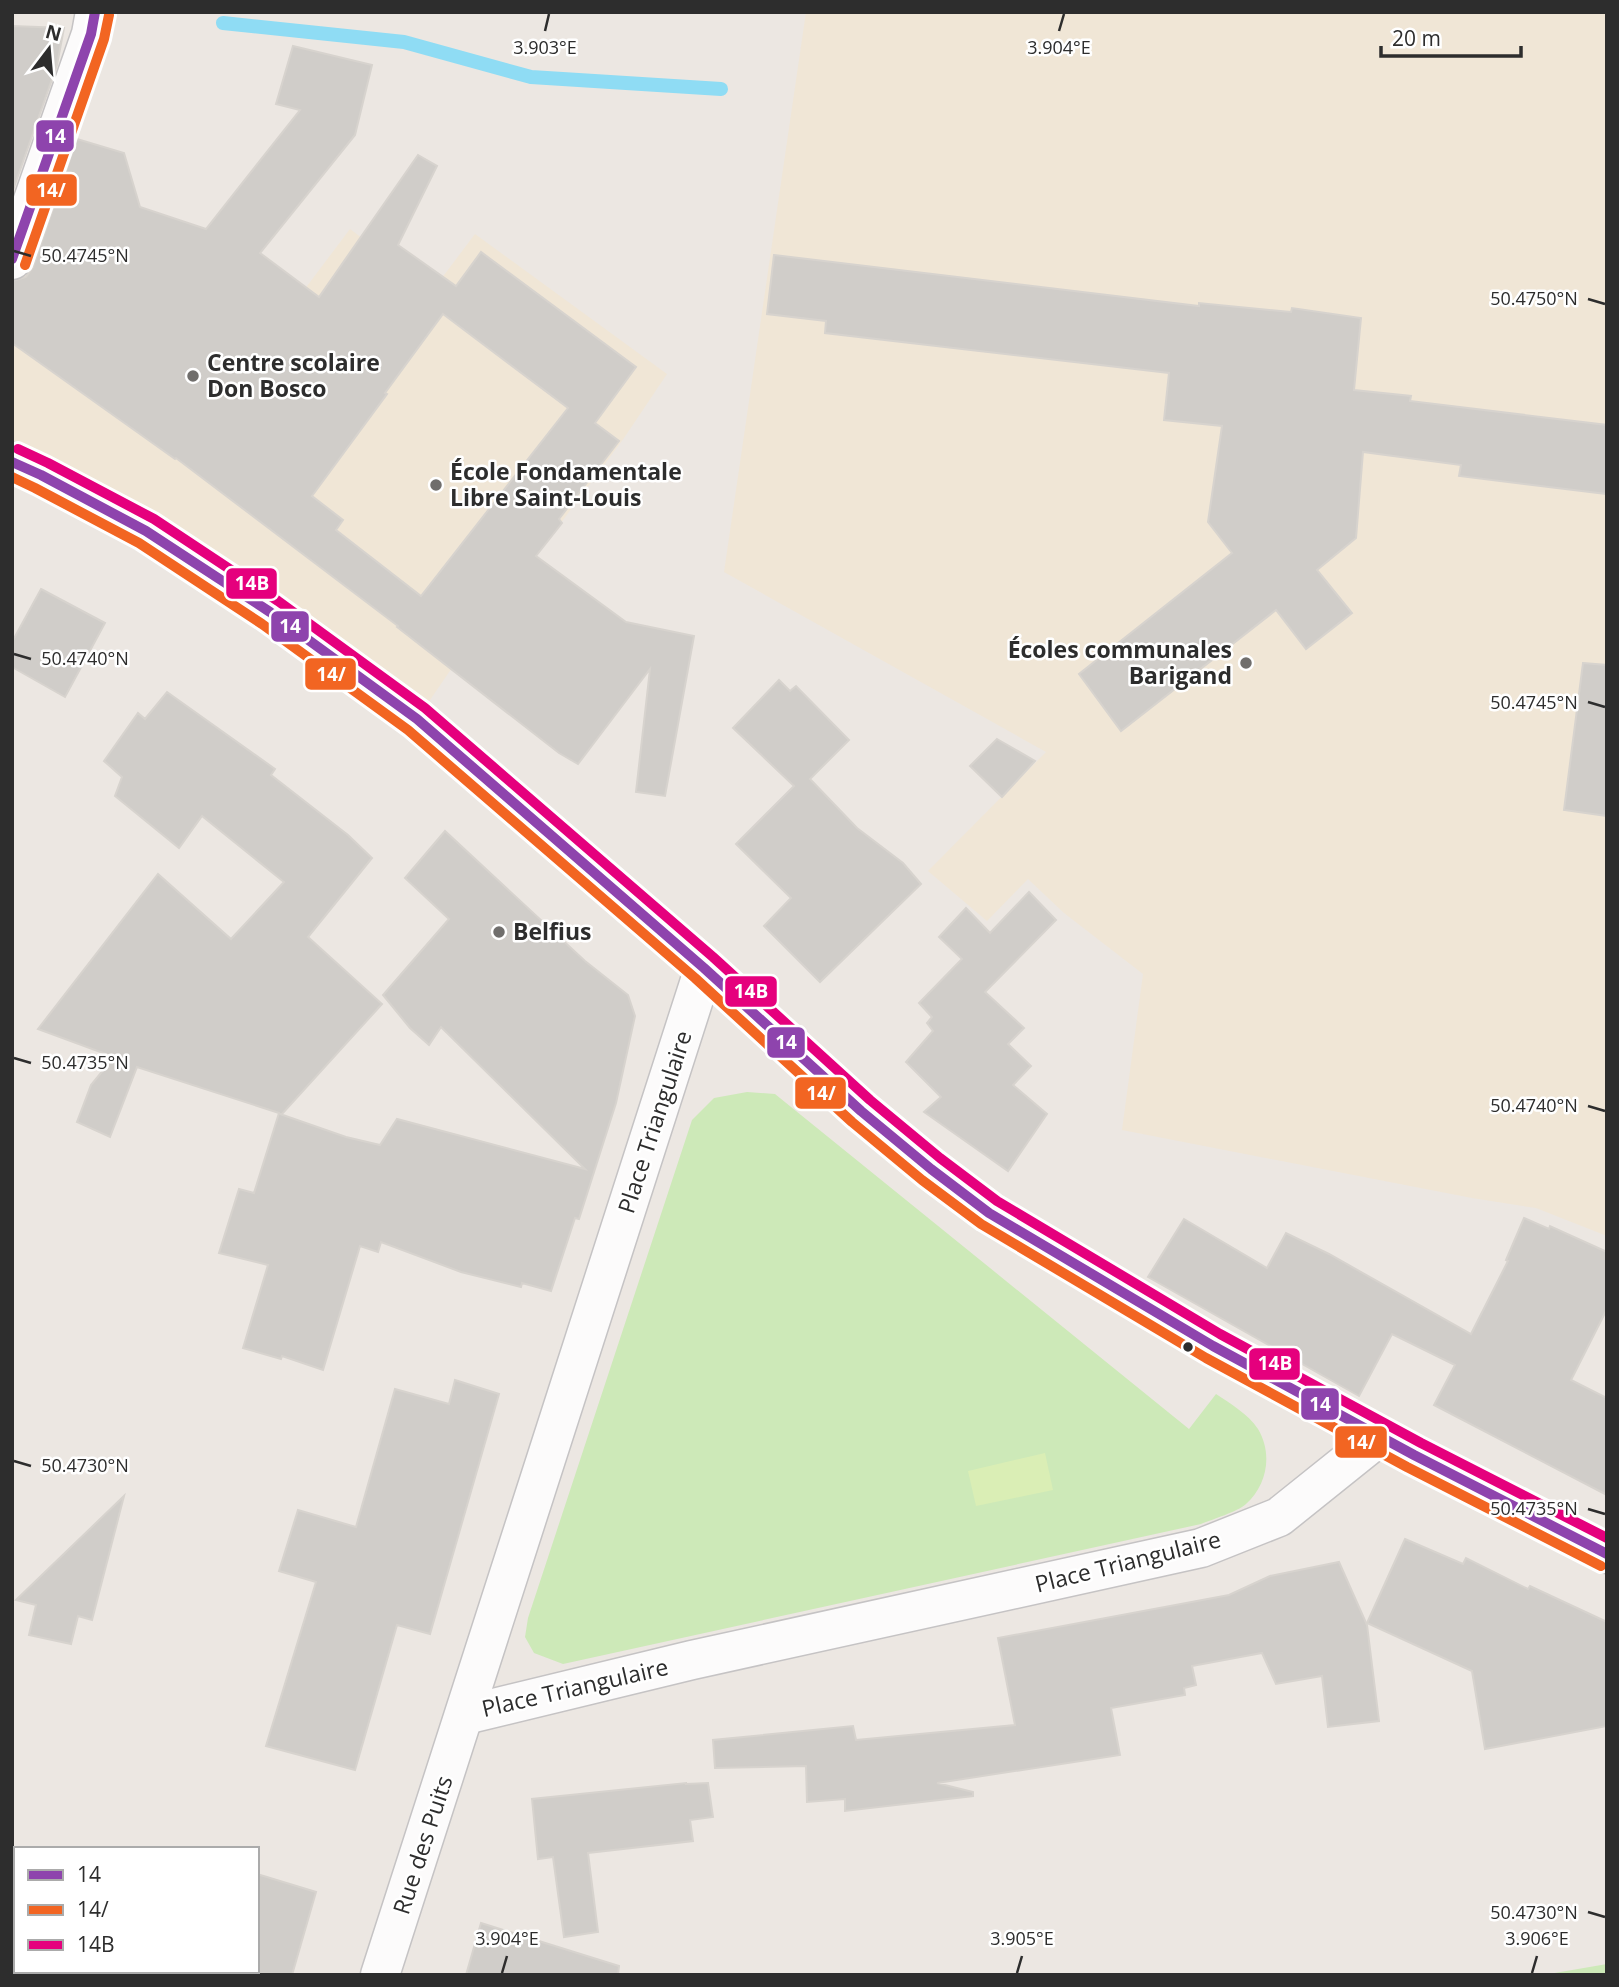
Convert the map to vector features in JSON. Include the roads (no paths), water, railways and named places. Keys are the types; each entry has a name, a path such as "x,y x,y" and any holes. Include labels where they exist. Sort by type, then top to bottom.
{"main road":[{"path":"12,462 146,531 228,584 417,719 704,968 861,1111 989,1213 1213,1346 1414,1455 1607,1554"}],"street":[{"path":"12,260 91,34 95,12"},
{"name":"Place Triangulaire","path":"465,1715 704,968"},
{"name":"Place Triangulaire","path":"465,1715 692,1660 1201,1548 1279,1517 1380,1436"},
{"name":"Rue des Puits","path":"380,1975 465,1715"}],"waterway":[{"path":"223,23 404,42 531,77 721,89"}],"place":[{"name":"Centre scolaire Don Bosco","path":"193,376"},
{"name":"École Fondamentale Libre Saint-Louis","path":"436,485"},
{"name":"Écoles communales Barigand","path":"1246,663"},
{"name":"Belfius","path":"499,932"}]}
